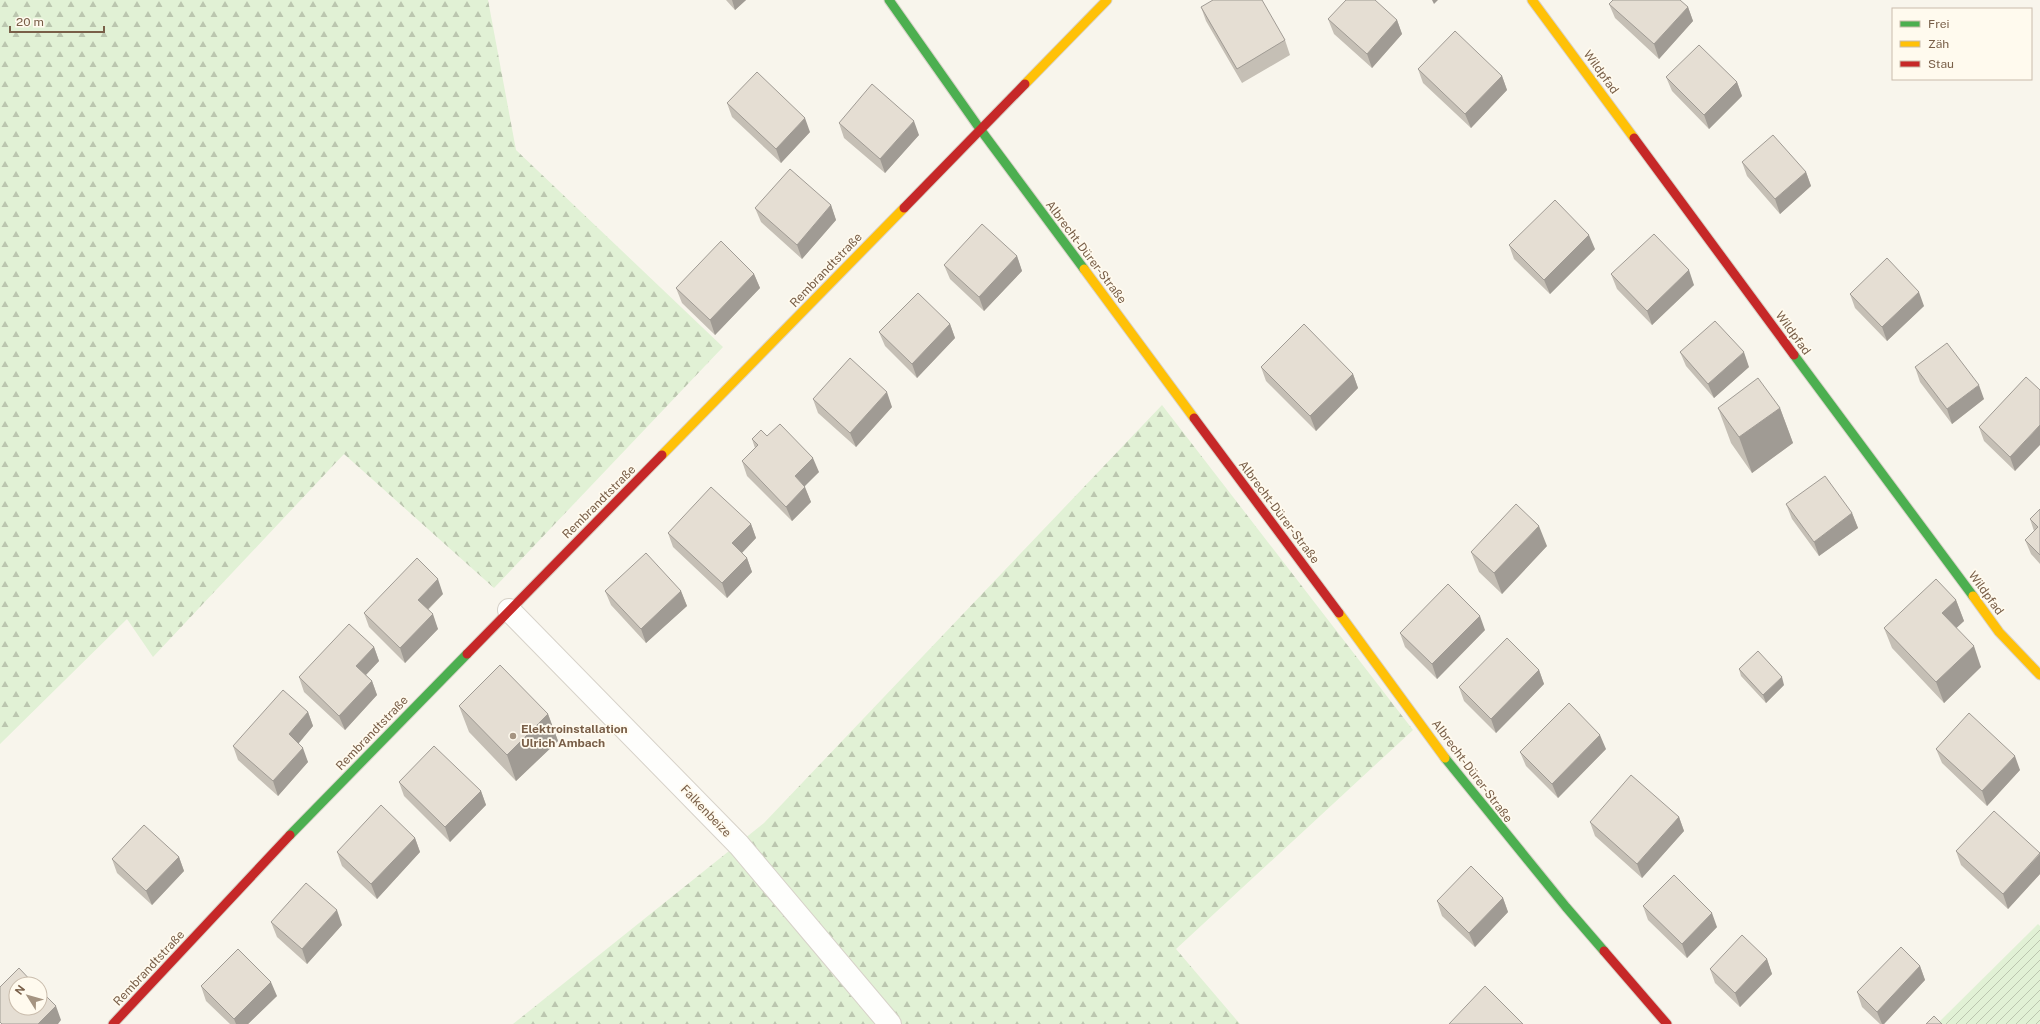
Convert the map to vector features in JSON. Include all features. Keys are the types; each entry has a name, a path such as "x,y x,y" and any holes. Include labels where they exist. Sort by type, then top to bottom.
{"street":[{"name":"Albrecht-Dürer-Straße","path":"889,0 980,129 1456,772 1566,907 1667,1024"},
{"name":"Rembrandtstraße","path":"113,1024 285,840 1106,0"},
{"name":"Wildpfad","path":"1532,0 1999,632 2040,675"},
{"name":"Falkenbeize","path":"510,610 739,845 890,1024"}],"green space":[{"path":"0,0 488,0 516,150 723,347 494,588 344,454 153,657 127,619 0,744"},
{"path":"1162,405 1413,730 1176,949 1240,1024 513,1024 764,823"},
{"path":"2038,924 2040,926 2040,1024 1937,1024"}],"building":[{"path":"1213,0 1262,0 1285,40 1237,69 1201,7"},
{"path":"1346,0 1375,0 1397,20 1367,54 1328,19"},
{"path":"1613,0 1680,0 1688,7 1654,44 1609,4"},
{"path":"1455,31 1502,76 1465,114 1418,69"},
{"path":"1699,45 1737,82 1704,115 1666,77"},
{"path":"757,72 805,118 776,149 727,103"},
{"path":"872,84 914,121 880,159 839,123"},
{"path":"1773,135 1806,172 1775,199 1742,162"},
{"path":"790,169 831,205 797,245 755,208"},
{"path":"1555,200 1589,235 1544,280 1509,245"},
{"path":"982,224 1017,256 979,297 944,265"},
{"path":"1654,234 1689,270 1647,311 1611,274"},
{"path":"721,241 754,274 710,320 676,288"},
{"path":"1887,258 1919,292 1882,327 1850,294"},
{"path":"918,293 950,324 912,364 879,332"},
{"path":"1715,321 1744,352 1708,384 1680,352"},
{"path":"1304,324 1353,374 1310,416 1261,367"},
{"path":"1947,343 1979,385 1947,409 1915,367"},
{"path":"850,358 887,392 850,433 813,399"},
{"path":"2026,377 2040,390 2040,425 2010,457 1979,427"},
{"path":"1758,378 1780,408 1739,437 1718,408"},
{"path":"780,424 813,458 795,476 805,487 786,507 742,461 758,445 752,439 761,430 767,436"},
{"path":"1825,476 1852,513 1814,542 1786,504"},
{"path":"711,487 751,524 732,543 747,558 722,583 668,533"},
{"path":"1516,504 1539,526 1494,573 1471,552"},
{"path":"2040,509 2040,555 2025,540 2038,527 2030,519"},
{"path":"646,553 681,591 641,629 605,591"},
{"path":"417,558 438,579 418,600 433,614 400,648 364,613"},
{"path":"1936,579 1956,600 1942,613 1974,646 1936,682 1884,628"},
{"path":"1448,584 1480,616 1432,664 1400,633"},
{"path":"349,624 374,647 356,666 372,681 339,716 299,677"},
{"path":"1507,638 1539,670 1491,719 1459,687"},
{"path":"1758,651 1782,677 1763,695 1739,669"},
{"path":"500,665 548,714 507,755 459,706"},
{"path":"283,690 308,712 289,734 303,748 273,781 233,746"},
{"path":"1569,703 1600,735 1552,784 1520,752"},
{"path":"1969,713 2015,756 1982,791 1936,749"},
{"path":"434,746 481,791 445,827 399,782"},
{"path":"1631,775 1679,817 1637,864 1590,822"},
{"path":"381,805 415,838 371,884 337,852"},
{"path":"1994,811 2040,853 2003,894 1956,851"},
{"path":"144,825 179,857 146,891 112,859"},
{"path":"1471,866 1503,898 1469,933 1437,901"},
{"path":"1674,875 1712,913 1682,944 1643,906"},
{"path":"306,883 337,910 302,949 271,922"},
{"path":"1742,935 1767,959 1735,993 1710,969"},
{"path":"1901,947 1920,966 1877,1012 1857,992"},
{"path":"238,949 271,982 234,1019 201,986"},
{"path":"19,968 26,976 11,976"},
{"path":"8,979 8,1016 46,1016 38,1024 2,1024 0,1022 0,987"},
{"path":"1485,986 1523,1024 1449,1024"},
{"path":"48,998 56,1006 48,1014"},
{"path":"1934,1016 1942,1024 1926,1024"}],"traffic: fast":[{"path":"889,0 980,129 1084,269"},
{"path":"1794,355 1973,596"},
{"path":"290,835 467,654"},
{"path":"1445,758 1566,907 1604,951"}],"traffic: slow":[{"path":"1025,84 1107,0"},
{"path":"1532,0 1634,138"},
{"path":"662,455 904,208"},
{"path":"1084,269 1194,418"},
{"path":"1973,596 1999,632 2040,675"},
{"path":"1339,613 1445,758"}],"traffic: jam":[{"path":"904,208 1025,84"},
{"path":"1634,138 1794,355"},
{"path":"1194,418 1339,613"},
{"path":"467,654 662,455"},
{"path":"113,1024 290,835"},
{"path":"1604,951 1667,1024"}],"place":[{"name":"Elektroinstallation Ulrich Ambach","path":"513,736"}]}
